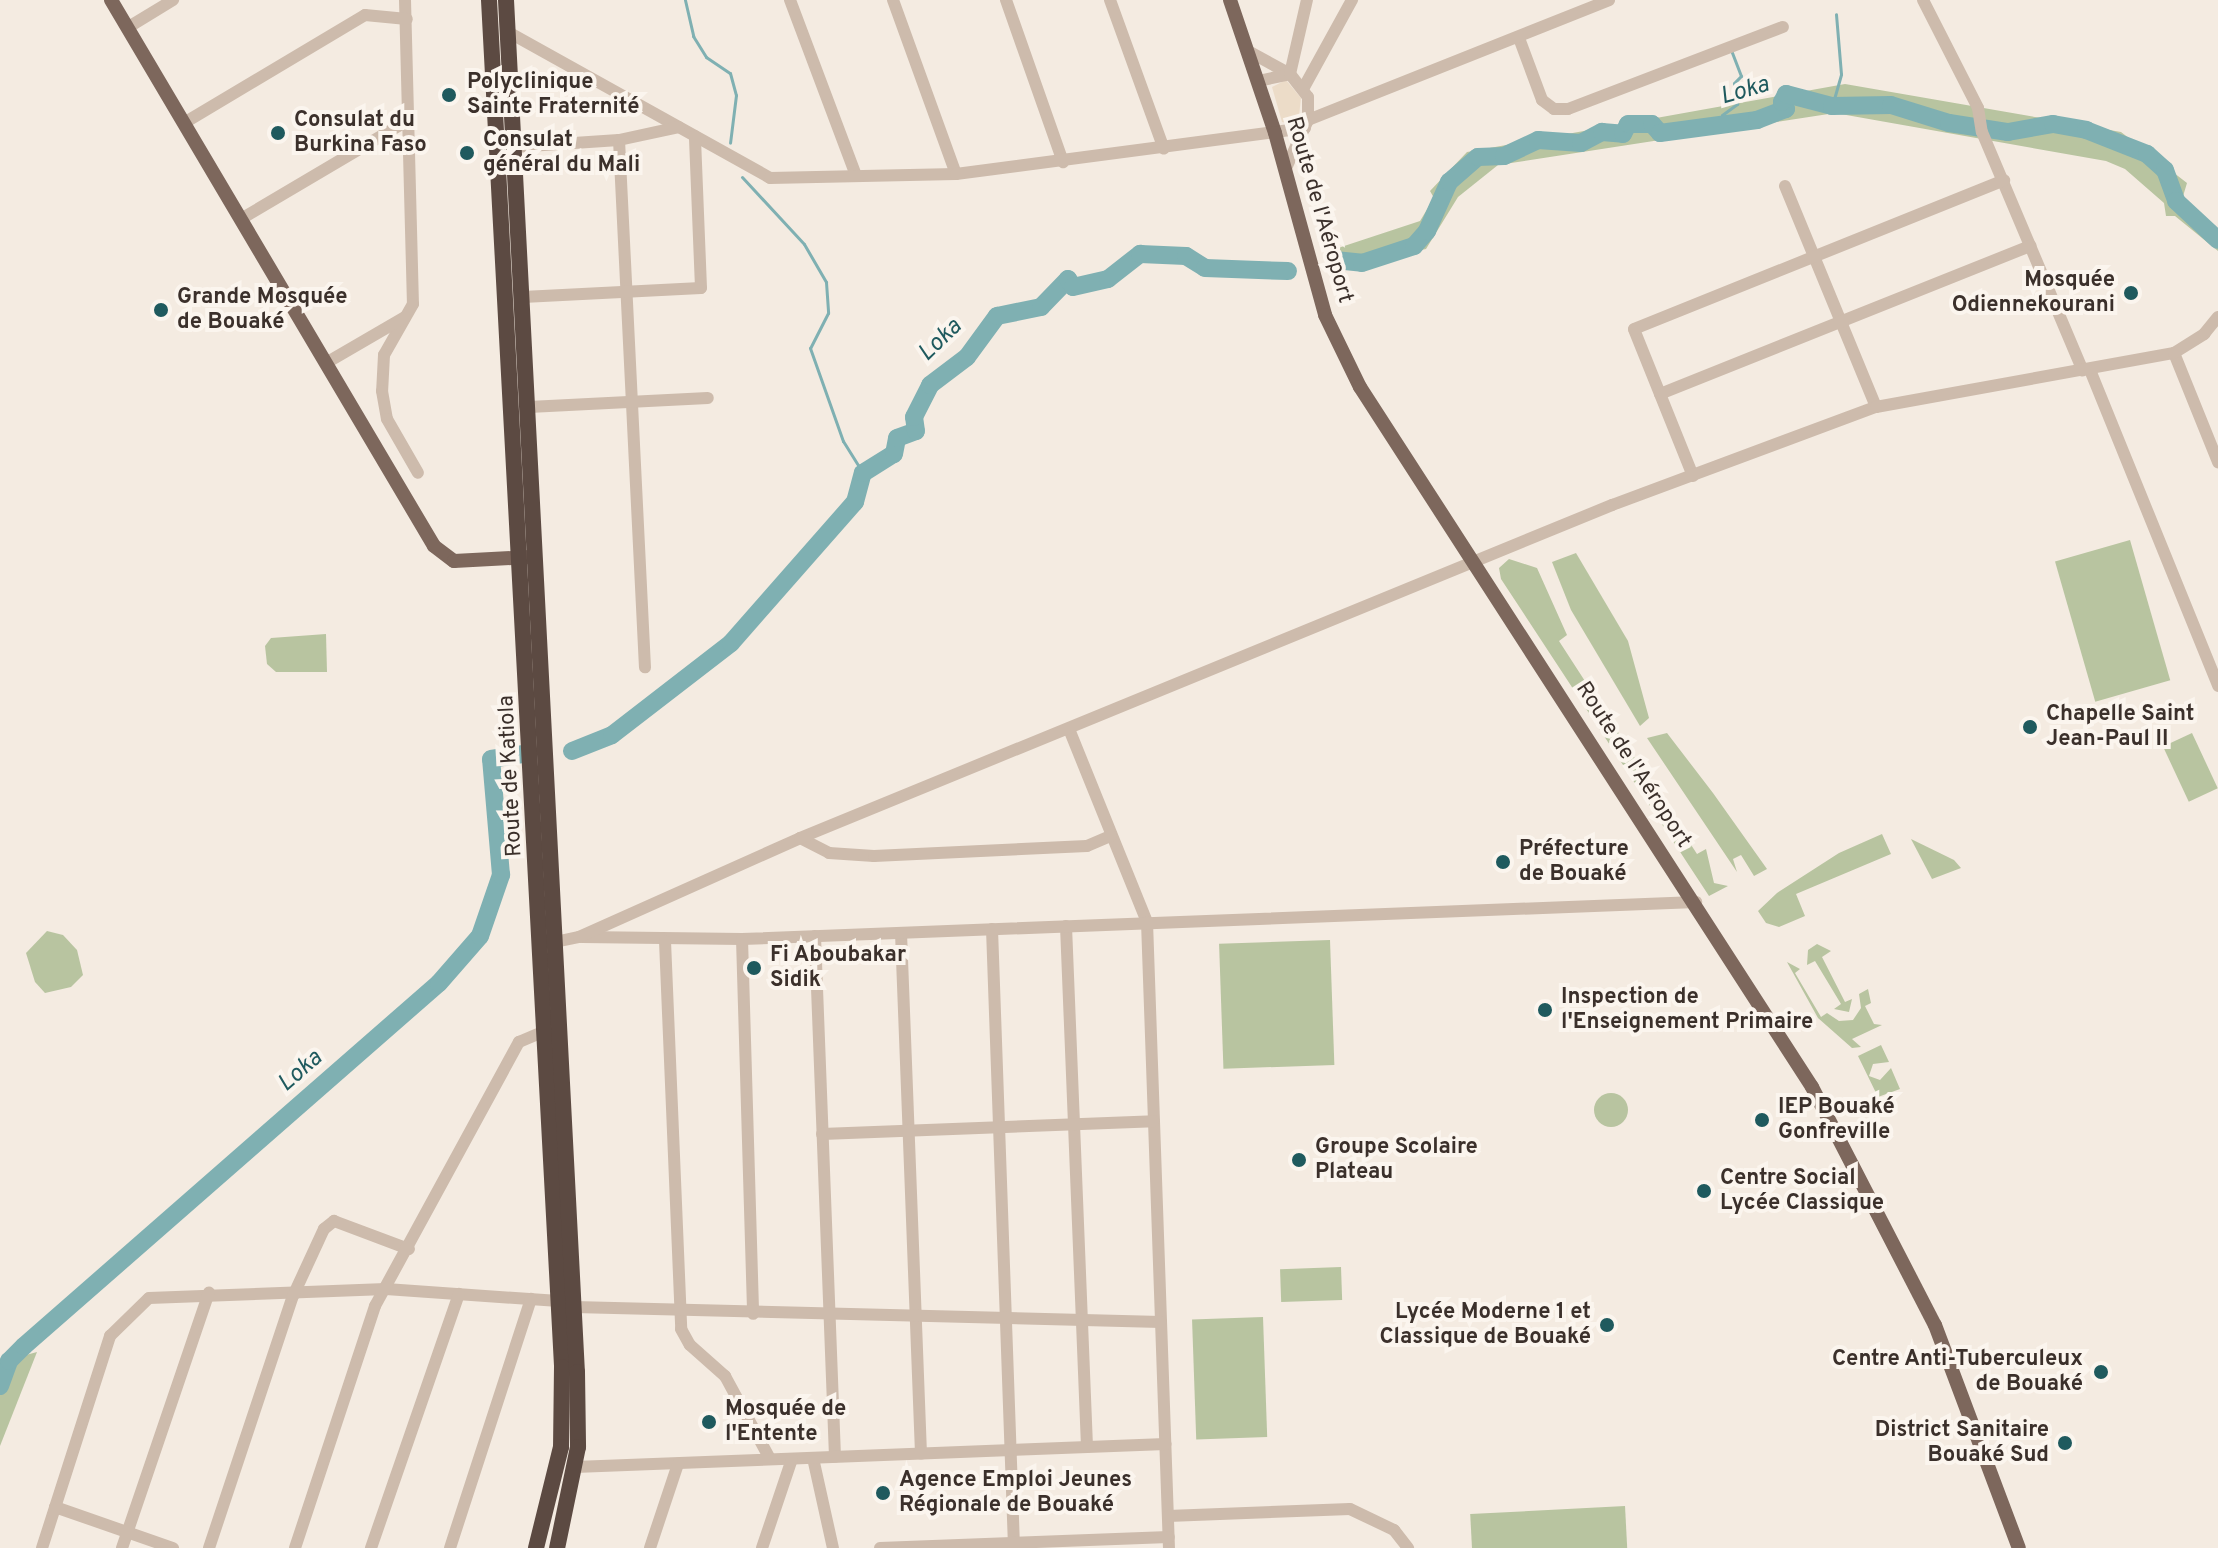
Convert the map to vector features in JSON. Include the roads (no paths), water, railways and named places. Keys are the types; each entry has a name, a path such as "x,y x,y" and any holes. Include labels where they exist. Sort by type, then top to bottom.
{"highway":[{"name":"Route de Katiola","path":"489,0 529,557 575,1467 557,1548"},
{"name":"Route de Katiola","path":"506,0 529,407 529,557"},
{"name":"Route de Katiola","path":"536,1548 561,1447 566,1304 547,1030 549,943"}],"main road":[{"path":"111,0 441,555 454,561 529,557"},
{"name":"Route de l'Aéroport","path":"1230,0 1286,168 1325,315 1360,387 1696,902 1812,1087 1888,1226 1951,1364 2019,1548"}],"street":[{"path":"127,28 173,0"},
{"path":"405,0 413,298 408,316 384,355 382,391 387,419 418,473"},
{"path":"790,0 856,176"},
{"path":"893,0 956,174"},
{"path":"1006,0 1063,162"},
{"path":"1110,0 1164,149"},
{"path":"1290,74 1307,0"},
{"path":"1303,89 1352,0"},
{"path":"508,32 770,178 956,174 1275,133 1306,124 1609,0"},
{"path":"1923,0 1978,108 1982,132 2087,371 2218,686"},
{"path":"184,123 365,15 407,19"},
{"path":"1519,38 1542,100 1554,109 1568,109 1783,27"},
{"path":"1248,51 1290,74 1303,89 1310,107 1306,124 1286,168"},
{"path":"1258,81 1290,74"},
{"path":"241,219 407,121"},
{"path":"514,147 619,140 679,127"},
{"path":"523,297 702,287 695,136"},
{"path":"619,140 645,667"},
{"path":"1693,476 1634,329 2004,180"},
{"path":"1785,186 1876,407"},
{"path":"1660,394 2030,246"},
{"path":"326,363 408,316"},
{"path":"549,943 579,937 800,838 1474,559 1876,407 2174,353 2204,334 2218,317"},
{"path":"2204,334 2218,340"},
{"path":"2174,353 2218,462"},
{"path":"529,407 708,398"},
{"path":"880,1548 1169,1542 1147,922 1069,729"},
{"path":"800,838 829,853 874,856 1087,846 1111,836"},
{"path":"579,937 665,941 742,939 1696,902"},
{"path":"1066,926 1087,1447"},
{"path":"992,929 1014,1545"},
{"path":"901,933 921,1454"},
{"path":"815,936 835,1457"},
{"path":"742,939 753,1314"},
{"path":"665,941 678,1313 684,1338 725,1376 770,1459"},
{"path":"295,1548 372,1314 519,1042 547,1030"},
{"path":"822,1134 1154,1121"},
{"path":"209,1548 293,1296 329,1221 409,1249"},
{"path":"42,1548 110,1336 149,1298 209,1292 293,1296 386,1289 678,1313 1161,1322"},
{"path":"122,1548 209,1292"},
{"path":"371,1548 459,1294"},
{"path":"450,1548 531,1299"},
{"path":"575,1467 1166,1444"},
{"path":"813,1458 833,1548"},
{"path":"762,1548 792,1459"},
{"path":"650,1548 678,1464"},
{"path":"55,1507 173,1548"},
{"path":"1168,1516 1350,1509 1394,1530 1408,1548"}],"waterway":[{"path":"685,0 693,36 706,57 730,73 736,95 730,143"},
{"path":"1832,106 1841,74 1836,14"},
{"path":"1724,122 1722,115 1737,104 1734,83 1741,76 1732,52"},
{"name":"Loka","path":"1335,260 1362,263 1414,246 1427,231 1449,182 1478,157 1504,156 1538,140 1581,143 1602,132 1623,134 1628,124 1652,124 1660,133 1757,120 1786,109 1782,102 1786,94 1832,106 1891,105 1949,123 2008,132 2053,124 2086,130 2147,154 2165,170 2176,201 2218,240"},
{"path":"742,177 804,244 826,282 828,313 810,348 843,441 863,473"},
{"name":"Loka","path":"572,751 612,735 731,643 855,502 863,473 894,454 897,438 916,431 914,417 930,385 967,357 997,316 1041,307 1068,279 1073,287 1108,279 1140,254 1186,256 1205,268 1288,271"},
{"name":"Loka","path":"0,1386 9,1361 24,1346 439,983 480,936 501,875 491,759 521,754"}],"place":[{"name":"Polyclinique Sainte Fraternité","path":"449,95"},
{"name":"Consulat du Burkina Faso","path":"278,133"},
{"name":"Consulat général du Mali","path":"467,153"},
{"name":"Mosquée Odiennekourani","path":"2131,293"},
{"name":"Grande Mosquée de Bouaké","path":"161,310"},
{"name":"Chapelle Saint Jean-Paul II","path":"2030,727"},
{"name":"Préfecture de Bouaké","path":"1503,862"},
{"name":"Fi Aboubakar Sidik","path":"754,968"},
{"name":"Inspection de l'Enseignement Primaire","path":"1545,1010"},
{"name":"IEP Bouaké Gonfreville","path":"1762,1120"},
{"name":"Groupe Scolaire Plateau","path":"1299,1160"},
{"name":"Centre Social Lycée Classique","path":"1704,1191"},
{"name":"Lycée Moderne 1 et Classique de Bouaké","path":"1607,1325"},
{"name":"Centre Anti-Tuberculeux de Bouaké","path":"2101,1372"},
{"name":"Mosquée de l'Entente","path":"709,1422"},
{"name":"District Sanitaire Bouaké Sud","path":"2065,1443"},
{"name":"Agence Emploi Jeunes Régionale de Bouaké","path":"883,1493"}]}
